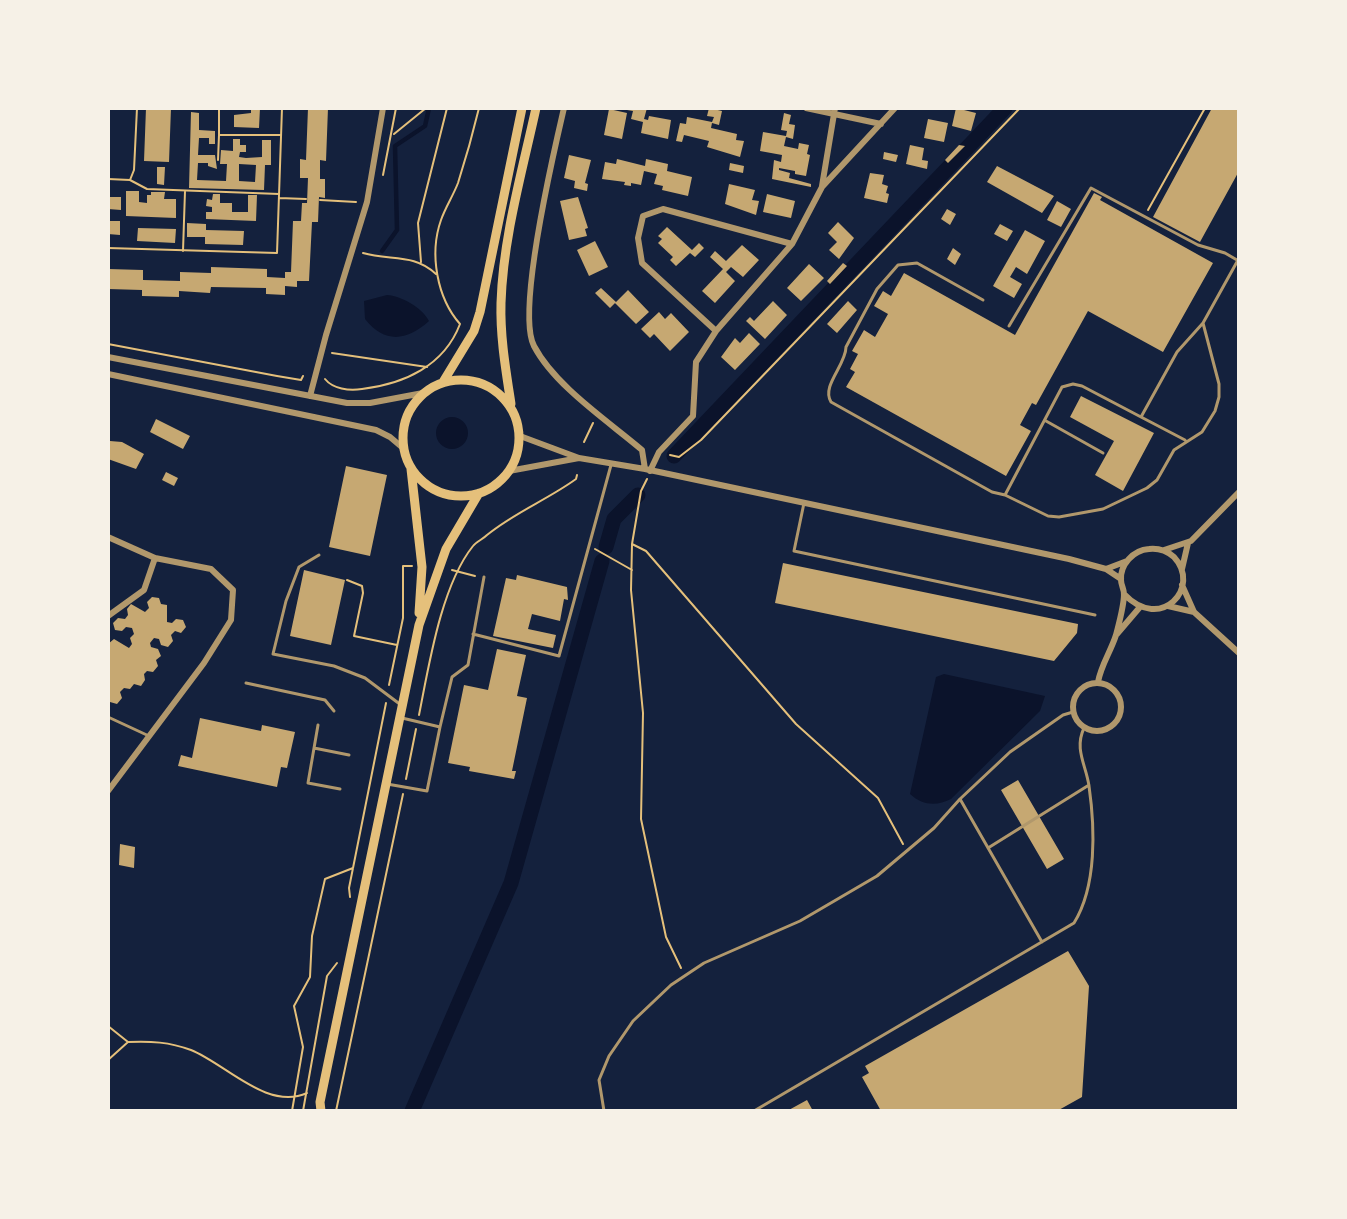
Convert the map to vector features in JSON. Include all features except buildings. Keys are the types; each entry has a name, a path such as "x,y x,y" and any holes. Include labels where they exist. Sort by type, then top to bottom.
{"main road":[{"path":"443,382 474,331 480,312 522,108"},
{"path":"410,468 420,480 448,495 464,496 479,493 496,484 509,471 517,454 520,436 512,410 501,337 501,303 508,240 536,108"},
{"path":"319,1108 419,625 422,567 410,468 403,448 405,418 423,393 443,382 466,379 483,383 498,392 512,410"},
{"path":"419,625 446,549 479,493"}],"street":[{"path":"310,396 326,335 367,202 382,108"},
{"path":"564,108 534,259 530,294 530,329 534,346 543,358 578,398 642,450 648,470"},
{"path":"806,108 834,111 881,124"},
{"path":"648,470 659,452 693,416 696,362 716,331 792,244 822,187 895,108"},
{"path":"822,187 834,111"},
{"path":"716,331 642,263 638,238 643,216 663,209 792,244"},
{"path":"108,357 347,403 370,403 423,393"},
{"path":"108,375 376,430 390,437 403,448"},
{"path":"520,436 579,458 648,470 1106,569 1121,579"},
{"path":"509,471 579,458"},
{"path":"1106,569 1127,561 1144,549 1164,550 1188,543 1239,492"},
{"path":"108,537 155,558 211,569 233,590 231,620 204,663 108,791"},
{"path":"1168,606 1180,593 1182,569 1188,543"},
{"path":"1164,550 1173,556 1182,569"},
{"path":"108,616 144,590 155,558"},
{"path":"1098,682 1115,636 1124,594 1121,579 1127,561"},
{"path":"1182,585 1194,612 1239,653"},
{"path":"1124,594 1140,607 1154,610 1168,606 1194,612"},
{"path":"1115,636 1140,607"},
{"path":"1098,682 1111,687 1120,700 1119,717 1114,724 1100,731 1084,728 1073,712 1072,704 1080,689 1098,682"}],"lane":[{"path":"1009,326 1089,190 1095,188 1197,245 1225,253 1238,261 1203,322 1177,352 1142,417"},
{"path":"983,300 917,263 898,265 877,289 846,347 846,357 828,390 828,397 831,402 992,492 1005,495 1042,513 1059,517 1103,509 1147,488 1156,480 1174,450 1186,441 1197,437 1207,426 1219,397 1203,322"},
{"path":"1005,495 1062,387 1073,384 1186,441"},
{"path":"1046,421 1103,453"},
{"path":"473,634 559,656 612,463"},
{"path":"804,503 794,551 1095,615"},
{"path":"319,555 299,567 286,601 273,654 334,666 365,678 403,706"},
{"path":"387,784 427,791 452,677 468,664 484,577"},
{"path":"246,683 325,700 334,711"},
{"path":"604,1111 599,1080 609,1056 633,1021 671,985 704,963 800,921 845,897 877,876 934,828 960,799 1010,752 1063,715 1073,712"},
{"path":"108,717 149,736"},
{"path":"400,718 440,727"},
{"path":"318,725 308,783 340,789"},
{"path":"754,1111 1074,923 1082,910 1089,882 1092,842 1089,785 1080,755 1080,738 1084,728"},
{"path":"314,748 349,755"},
{"path":"988,848 1089,785"},
{"path":"960,799 1042,942"}],"path":[{"path":"130,180 134,170 137,108"},
{"path":"218,160 219,108"},
{"path":"108,248 277,253 282,108"},
{"path":"393,135 426,108"},
{"path":"421,262 418,223 447,108"},
{"path":"325,381 340,389 365,389 396,383 427,367 455,338 460,324 450,312 436,274 440,221 457,186 479,108"},
{"path":"659,452 680,457 701,440 1020,108"},
{"path":"1145,216 1205,108"},
{"path":"219,135 281,135"},
{"path":"108,179 130,180 147,189 279,194"},
{"path":"183,251 185,190"},
{"path":"279,198 306,199"},
{"path":"320,200 367,202"},
{"path":"362,253 421,262 436,274"},
{"path":"108,344 301,380 303,376"},
{"path":"329,353 427,367"},
{"path":"584,442 598,414"},
{"path":"648,470 641,491 632,544 634,635 643,713 641,819 666,937 682,970"},
{"path":"632,544 646,551 796,724 878,798 907,852"},
{"path":"590,546 632,570"},
{"path":"350,898 352,868 403,618 403,566 412,566"},
{"path":"456,573 484,577"},
{"path":"347,580 362,586 354,636 398,645"},
{"path":"408,768 414,741"},
{"path":"336,1111 401,804"},
{"path":"292,1111 303,1047 294,1006 310,977 312,936 324,879 352,868"},
{"path":"303,1111 327,976 340,959"},
{"path":"108,1026 128,1042"},
{"path":"108,1060 128,1042 161,1040 193,1051 249,1087 294,1099 307,1093"}],"water":[{"path":"387,295 411,303 429,321 404,336 388,336 380,332 365,319 364,301"},
{"path":"452,417 463,422 468,433 463,444 452,449 441,444 436,433 441,422"},
{"path":"944,674 1045,696 1040,711 951,799 930,804 910,794 936,677"}],"waterway":[{"path":"382,251 397,230 395,146 425,126 429,108"},
{"path":"674,456 1005,108"},
{"path":"606,547 614,519 638,495"},
{"path":"412,1111 511,883 602,561"}]}
